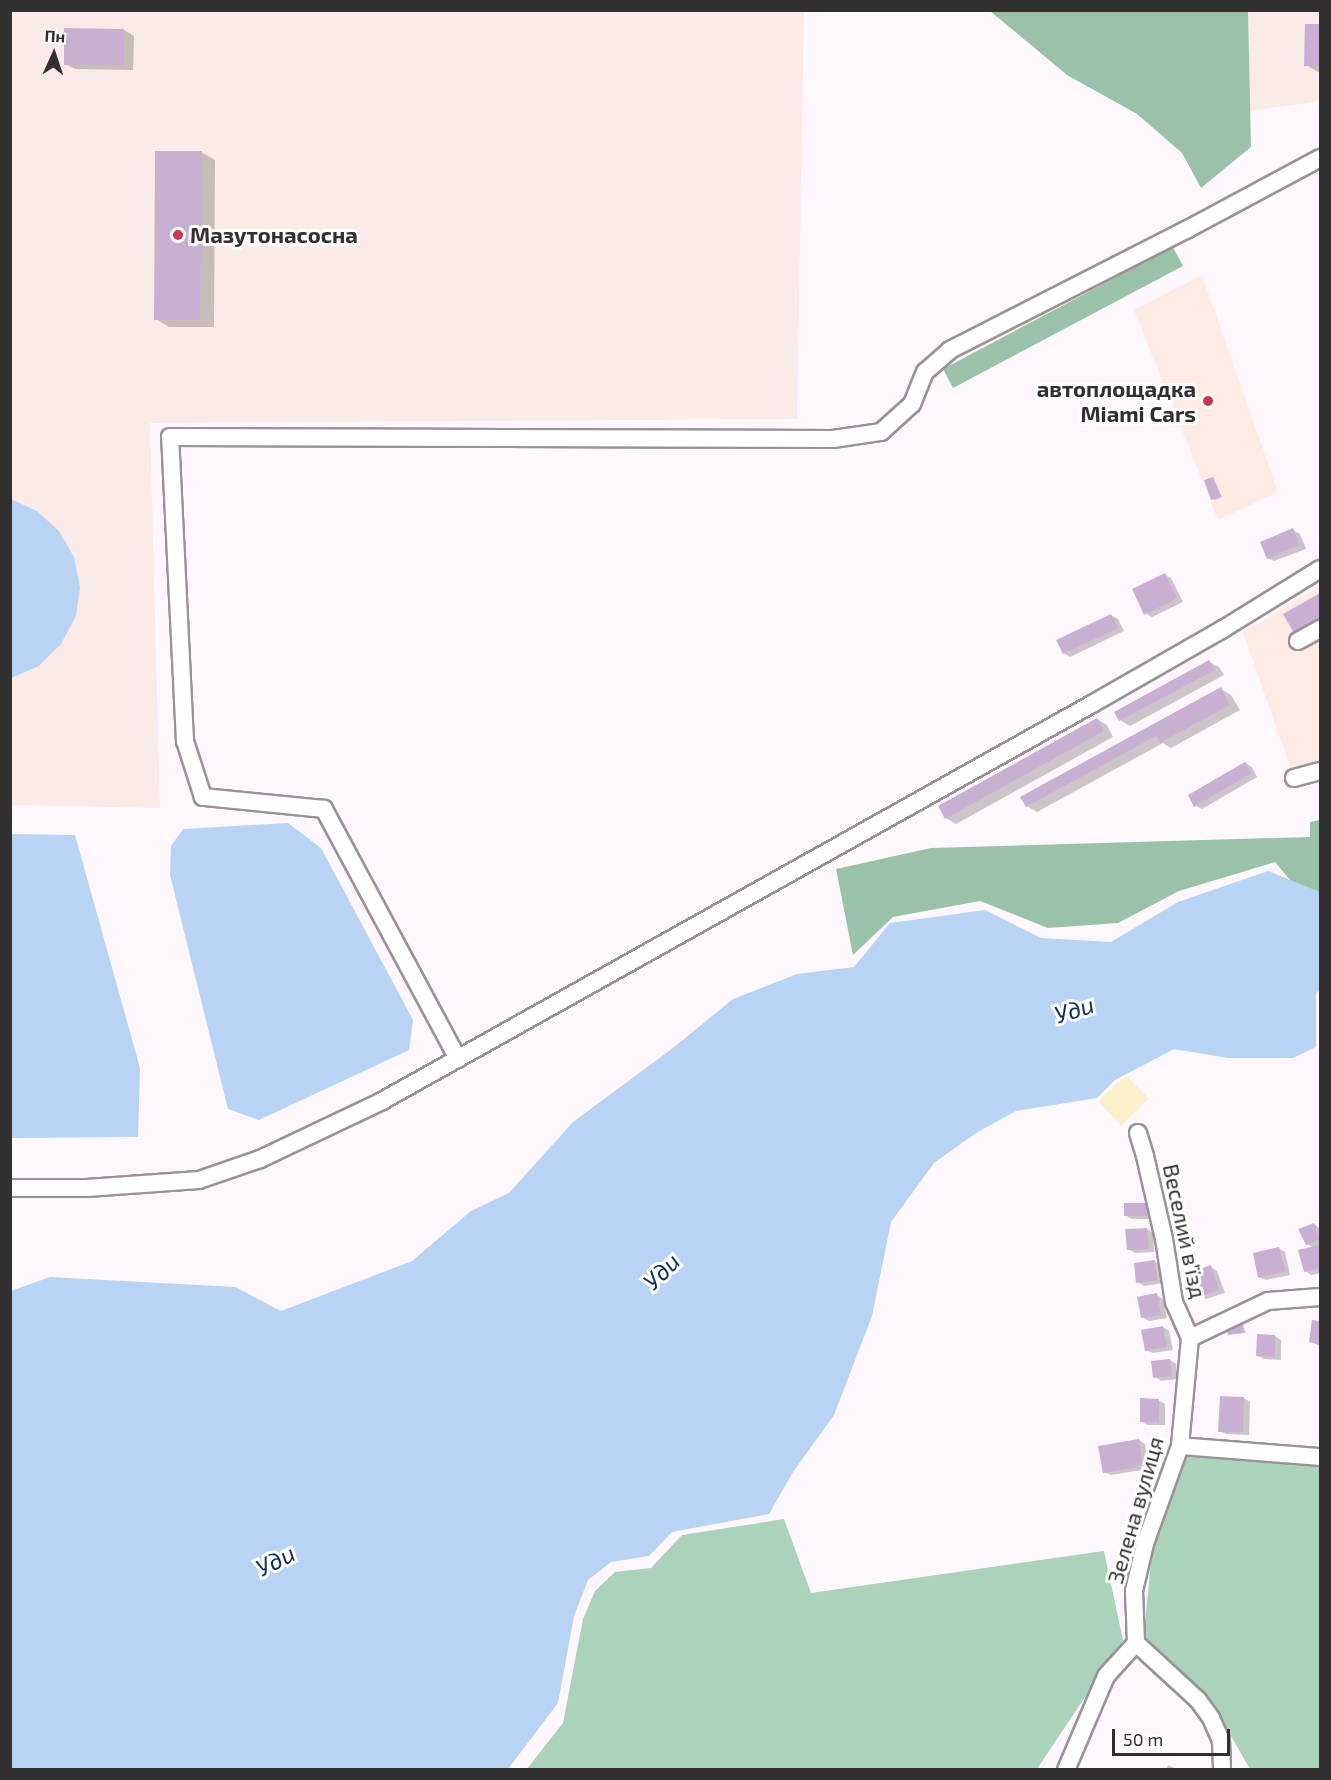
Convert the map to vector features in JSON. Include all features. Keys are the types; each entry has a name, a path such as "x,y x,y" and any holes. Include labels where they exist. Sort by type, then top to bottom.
{"street":[{"path":"458,1059 324,809 203,797 185,741 170,437 833,439 881,432 912,404 925,372 950,350 1186,230 1320,158"},
{"path":"10,1188 87,1188 199,1180 260,1160 382,1101 458,1059 1092,704 1320,569"},
{"path":"1298,641 1320,629"},
{"path":"1294,778 1320,771"},
{"name":"Веселий в’їзд","path":"1138,1133 1146,1156 1164,1239 1174,1302 1190,1338"},
{"path":"1190,1338 1268,1301 1320,1297"},
{"name":"Зелена вулиця","path":"1136,1643 1134,1591 1145,1544 1180,1446 1190,1338"},
{"path":"1180,1446 1320,1457"},
{"path":"1066,1770 1106,1676 1136,1643 1198,1700 1211,1718 1221,1740 1222,1770"}],"shaded area":[{"path":"11,11 804,11 797,419 150,423 160,808 11,805"},
{"path":"1130,11 1320,11 1320,101 1250,111 1248,14"},
{"name":"автоплощадка Miami Cars","path":"1202,275 1278,492 1218,520 1134,310"},
{"path":"1320,586 1320,773 1294,778 1243,632"}],"green space":[{"path":"990,11 1248,11 1251,147 1201,188 1182,153 1137,114 1067,75"},
{"path":"1173,247 1183,266 953,388 943,369"},
{"path":"1320,820 1320,916 1275,862 1179,891 1118,923 1048,928 980,901 893,917 853,955 836,869 931,848 1310,837 1310,822"},
{"path":"1187,1453 1320,1463 1320,1769 1250,1769 1221,1719 1198,1692 1143,1640 1153,1544"},
{"path":"784,1519 811,1593 1104,1551 1123,1640 1037,1769 526,1770 563,1723 583,1619 595,1591 615,1572 651,1568 682,1535"}],"sand":[{"path":"1126,1075 1149,1099 1121,1126 1098,1101"}],"water":[{"path":"11,499 37,511 59,531 74,557 80,587 76,616 61,644 39,666 11,678"},
{"path":"288,823 321,848 413,1020 409,1050 259,1120 228,1109 170,875 171,846 183,829"},
{"path":"11,834 75,835 140,1068 138,1137 11,1138"},
{"name":"Уди","path":"1268,871 1320,892 1320,990 1316,993 1316,1047 1293,1058 1228,1058 1174,1049 1115,1080 1097,1098 1016,1111 976,1133 934,1163 891,1222 872,1316 834,1415 793,1472 769,1514 672,1532 649,1556 611,1562 588,1580 574,1616 558,1703 508,1769 11,1769 11,1291 50,1277 235,1287 281,1311 412,1261 471,1211 509,1193 573,1122 673,1048 733,999 797,974 854,967 890,923 985,910 1041,938 1111,942 1178,902"}],"building":[{"path":"1305,24 1320,24 1320,66 1304,66"},
{"path":"64,28 124,29 124,65 64,65"},
{"name":"Мазутонасосна","path":"155,151 202,151 200,320 154,320"},
{"path":"1213,477 1221,496 1211,500 1204,480"},
{"path":"1293,528 1300,545 1267,559 1260,542"},
{"path":"1165,573 1177,598 1144,615 1132,589"},
{"path":"1320,593 1320,618 1294,633 1283,614"},
{"path":"1111,614 1118,628 1063,654 1056,640"},
{"path":"1209,660 1215,670 1119,721 1114,712"},
{"path":"1221,687 1230,705 1160,743 1156,736 1026,807 1020,797"},
{"path":"1097,718 1104,731 945,819 938,806"},
{"path":"1245,762 1252,773 1194,807 1188,795"},
{"path":"1124,1203 1147,1203 1147,1216 1124,1216"},
{"path":"1314,1223 1320,1239 1306,1245 1298,1229"},
{"path":"1147,1228 1149,1249 1127,1250 1125,1229"},
{"path":"1319,1245 1320,1268 1304,1272 1298,1250"},
{"path":"1279,1247 1285,1271 1258,1278 1253,1253"},
{"path":"1155,1260 1157,1280 1136,1283 1134,1263"},
{"path":"1211,1265 1219,1290 1199,1297 1190,1272"},
{"path":"1157,1293 1161,1315 1141,1318 1137,1297"},
{"path":"1312,1320 1320,1321 1320,1344 1309,1342"},
{"path":"1243,1322 1244,1333 1228,1335 1226,1325"},
{"path":"1163,1326 1167,1347 1145,1351 1141,1330"},
{"path":"1257,1334 1275,1335 1275,1357 1256,1356"},
{"path":"1170,1359 1172,1376 1153,1378 1151,1361"},
{"path":"1220,1396 1244,1397 1243,1432 1218,1432"},
{"path":"1140,1398 1159,1399 1159,1422 1140,1422"},
{"path":"1139,1439 1143,1466 1103,1473 1098,1446"}],"place":[{"name":"Мазутонасосна","path":"178,235"},
{"name":"автоплощадка Miami Cars","path":"1208,401"}]}
